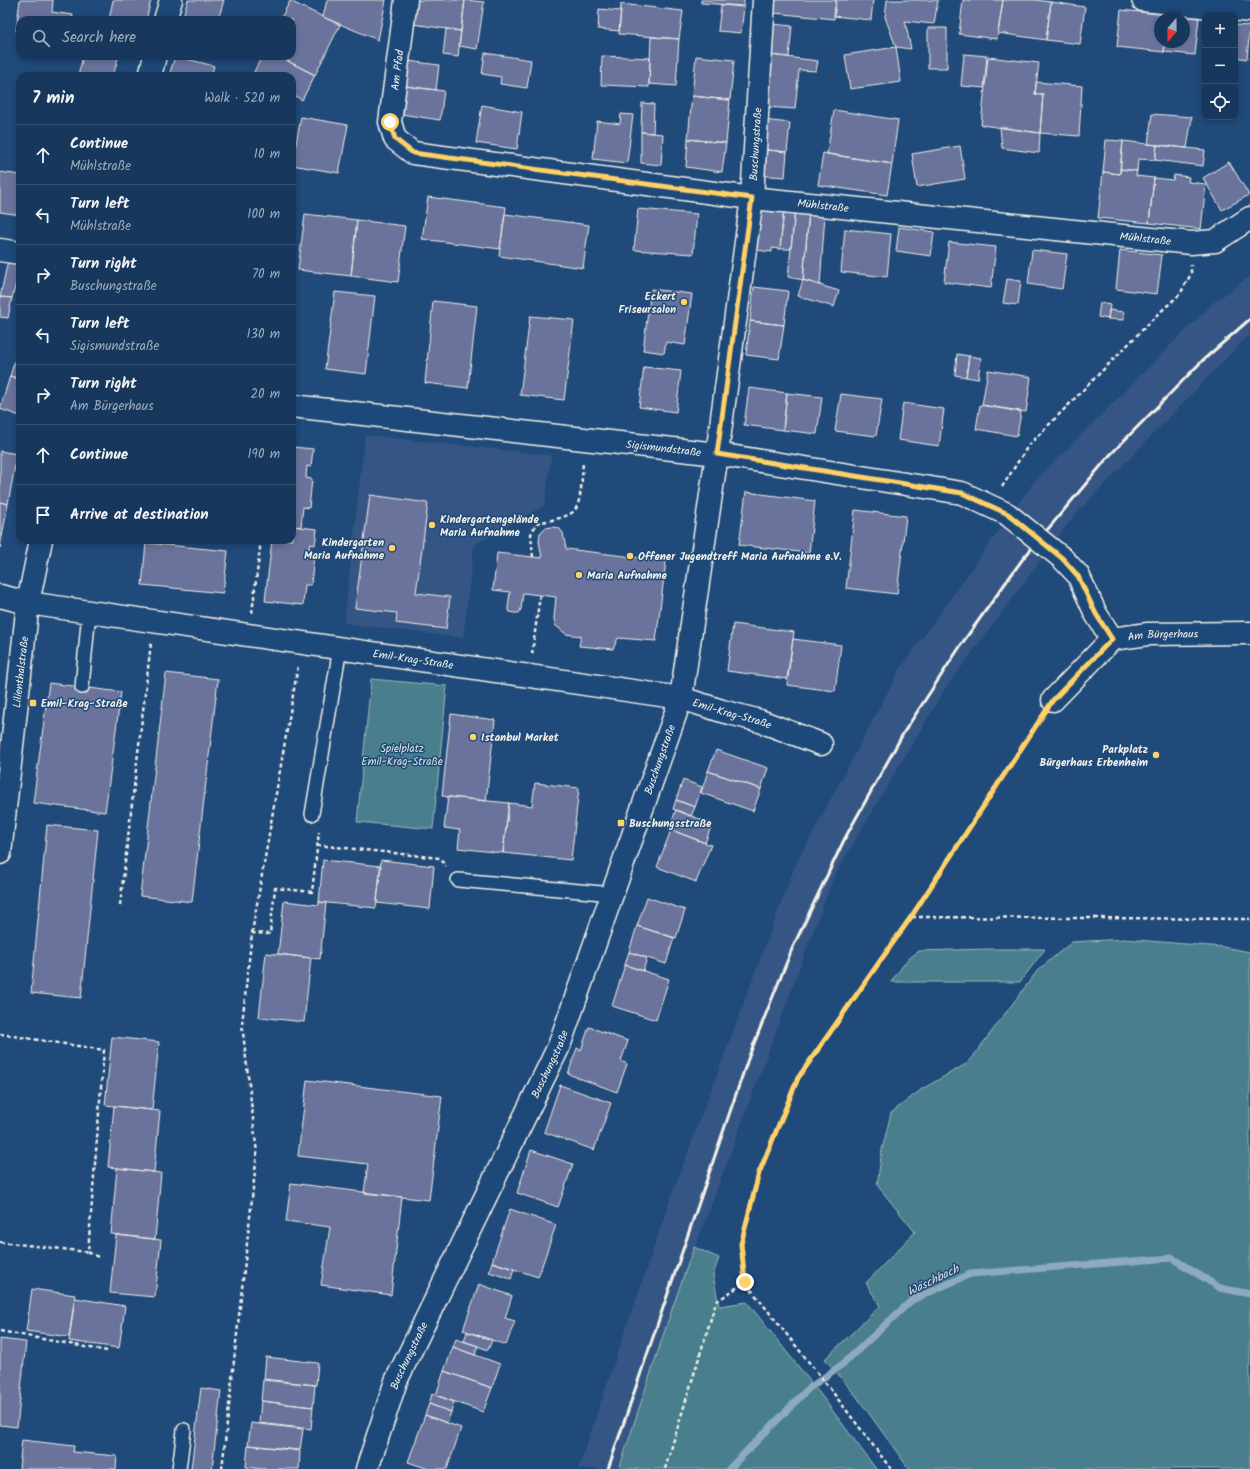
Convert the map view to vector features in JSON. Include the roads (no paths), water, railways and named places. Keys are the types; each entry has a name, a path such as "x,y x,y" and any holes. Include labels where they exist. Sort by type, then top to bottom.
{"street":[{"path":"166,16 171,0"},
{"name":"Am Pfad","path":"395,139 390,122 406,0"},
{"name":"Buschungstraße","path":"367,1469 396,1381 559,1046 681,698 717,454 752,198 764,0"},
{"path":"1143,0 1250,11"},
{"path":"151,72 154,60"},
{"name":"Mühlstraße","path":"395,139 413,153 752,198 1191,243 1215,241 1250,218"},
{"path":"0,250 16,252"},
{"name":"Sigismundstraße","path":"296,406 717,454 962,493 998,510 1062,558 1078,576 1096,614 1112,639"},
{"name":"Lilienthalstraße","path":"0,852 28,603 40,544"},
{"name":"Emil-Krag-Straße","path":"0,596 28,603 681,698 760,721 821,744"},
{"name":"Am Bürgerhaus","path":"1053,700 1112,639 1148,634 1250,633"}],"lane":[{"path":"82,687 90,612"},
{"path":"312,814 340,648"},
{"path":"458,880 613,894"},
{"path":"179,1469 184,1430"}],"waterway":[{"name":"Wäschbach","path":"729,1469 808,1389 844,1363 912,1300 970,1274 1172,1258 1220,1288 1250,1294"}],"railway":[{"path":"608,1469 749,1056 792,949 845,838 904,732 963,642 1022,560 1110,455 1202,361 1250,319"}],"place":[{"name":"Eckert Friseursalon","path":"684,302"},
{"name":"Kindergartengelände Maria Aufnahme","path":"432,525"},
{"name":"Kindergarten Maria Aufnahme","path":"392,548"},
{"name":"Offener Jugendtreff Maria Aufnahme e.V.","path":"630,556"},
{"name":"Maria Aufnahme","path":"579,575"},
{"name":"Emil-Krag-Straße","path":"33,703"},
{"name":"Istanbul Market","path":"473,737"},
{"name":"Parkplatz Bürgerhaus Erbenheim","path":"1156,755"},
{"name":"Buschungsstraße","path":"621,823"}],"park label":[{"name":"Spielplatz Emil-Krag-Straße","path":"402,754"}]}
